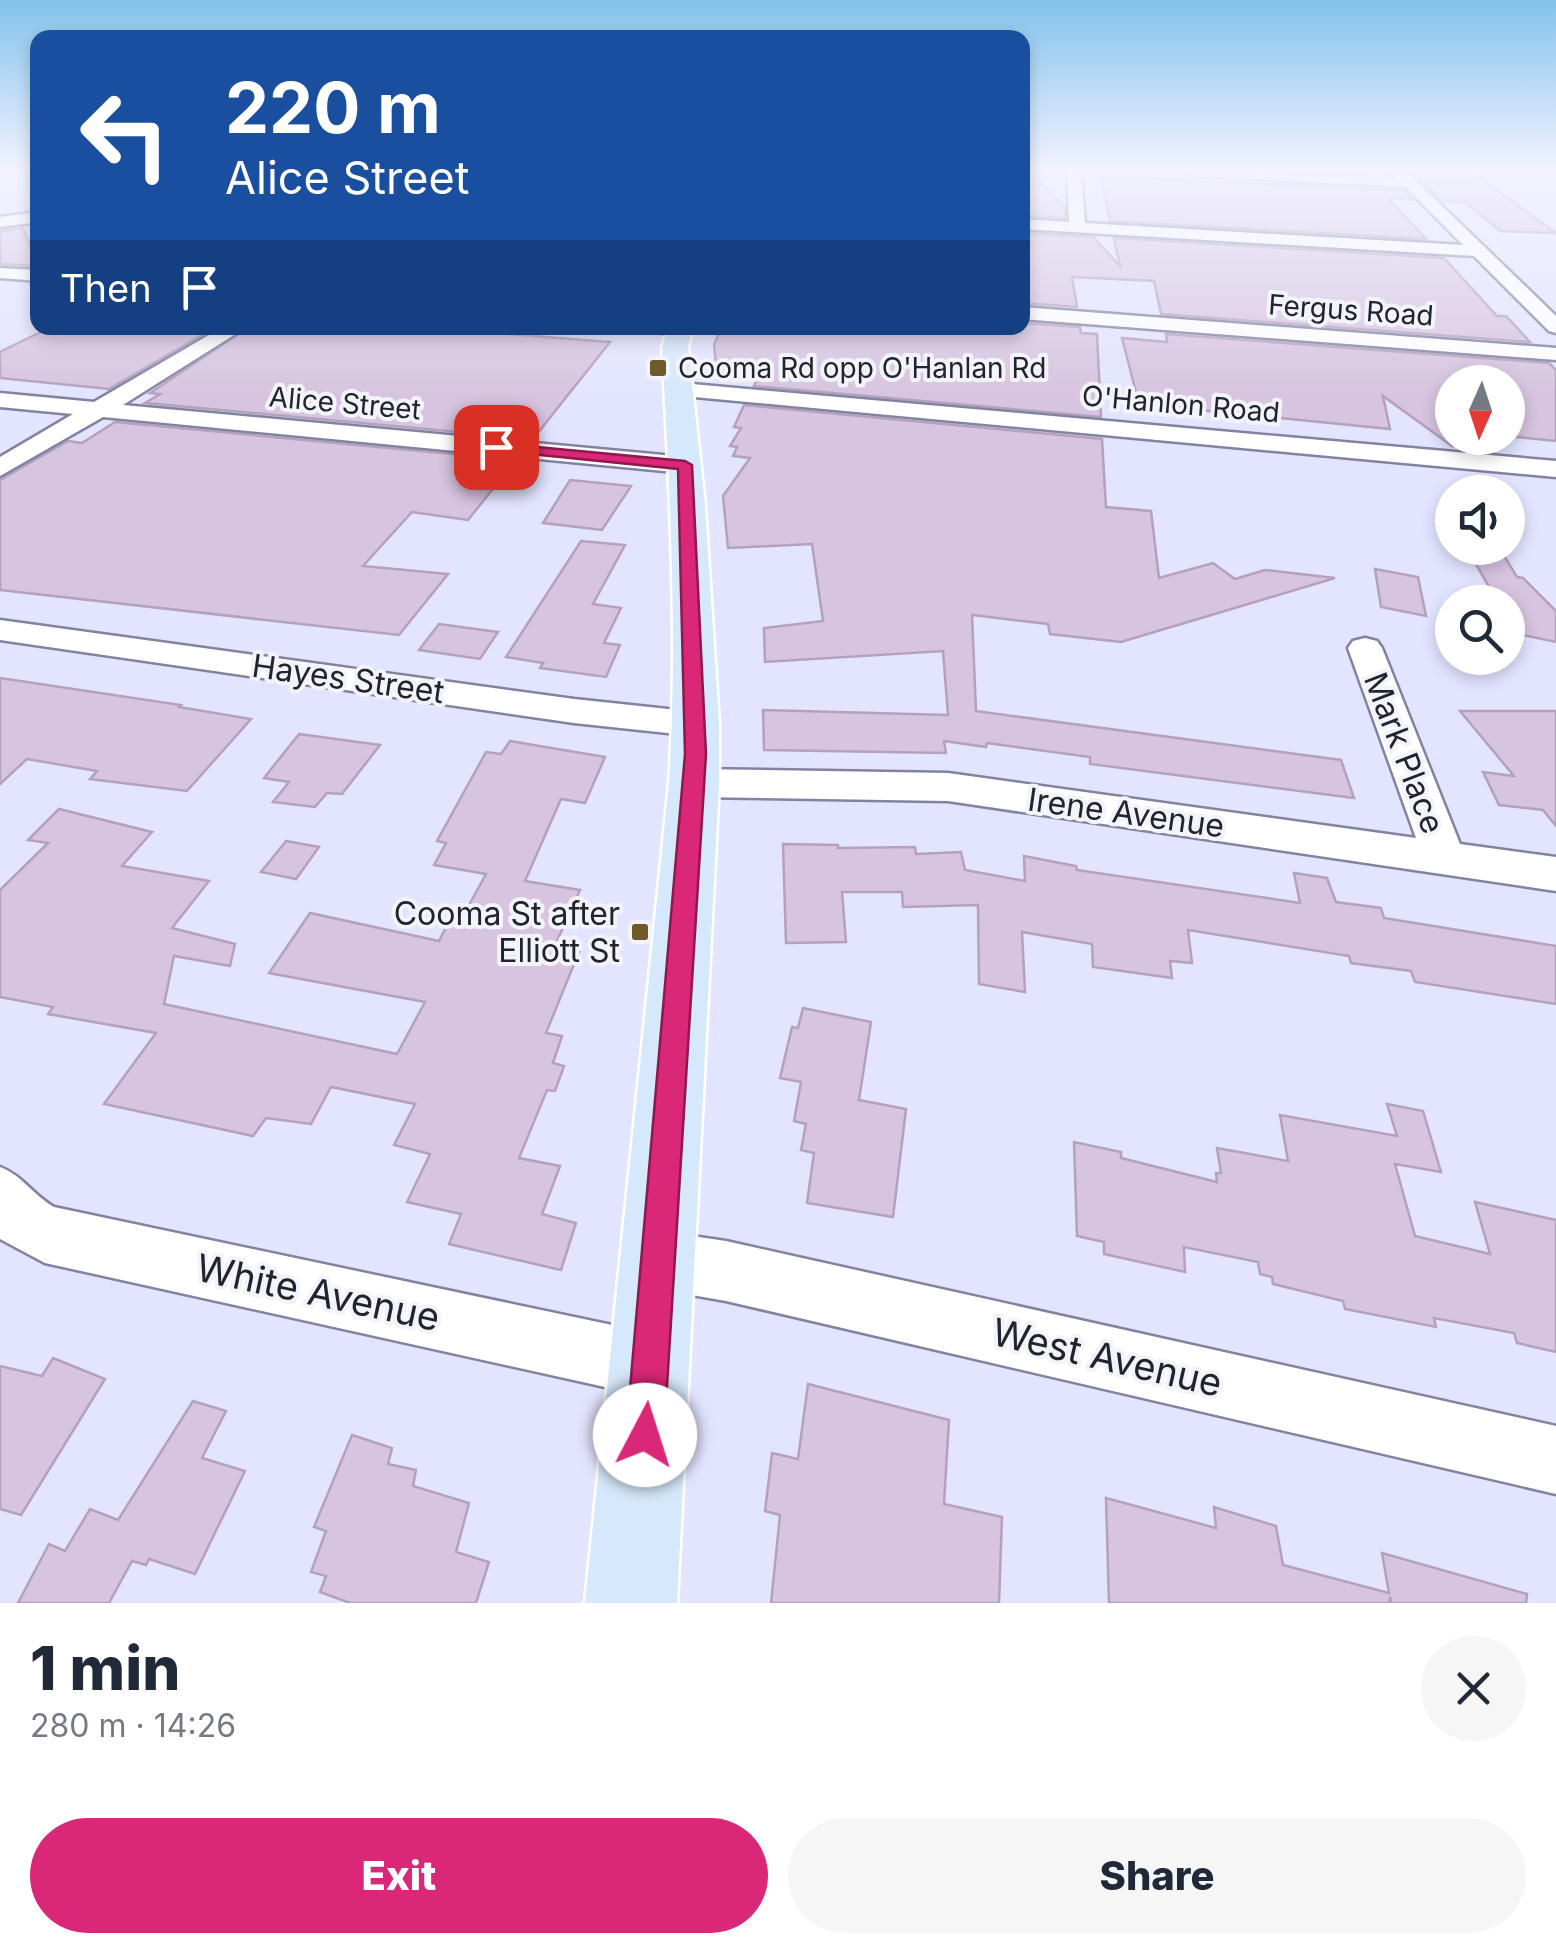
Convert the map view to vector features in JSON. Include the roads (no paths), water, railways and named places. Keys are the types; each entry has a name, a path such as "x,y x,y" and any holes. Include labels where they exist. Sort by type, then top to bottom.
{"main road":[{"path":"631,1603 696,724 685,465 671,341"}],"street":[{"path":"1399,247 1483,252"},
{"path":"1478,247 1556,327"},
{"path":"0,273 30,275"},
{"name":"Fergus Road","path":"1030,314 1556,354"},
{"path":"0,468 222,335"},
{"name":"O'Hanlon Road","path":"671,341 1556,468"},
{"name":"Alice Street","path":"0,400 685,465"},
{"name":"Hayes Street","path":"0,630 574,711 696,724"},
{"name":"Mark Place","path":"1365,648 1444,858"},
{"name":"Irene Avenue","path":"694,783 948,787 1556,874"},
{"name":"White Avenue","path":"0,1195 14,1216 45,1234 650,1366"},
{"name":"West Avenue","path":"658,1260 746,1276 1556,1460"}],"place":[{"name":"Cooma Rd opp O'Hanlan Rd","path":"658,368"},
{"name":"Cooma St after Elliott St","path":"640,932"}]}
